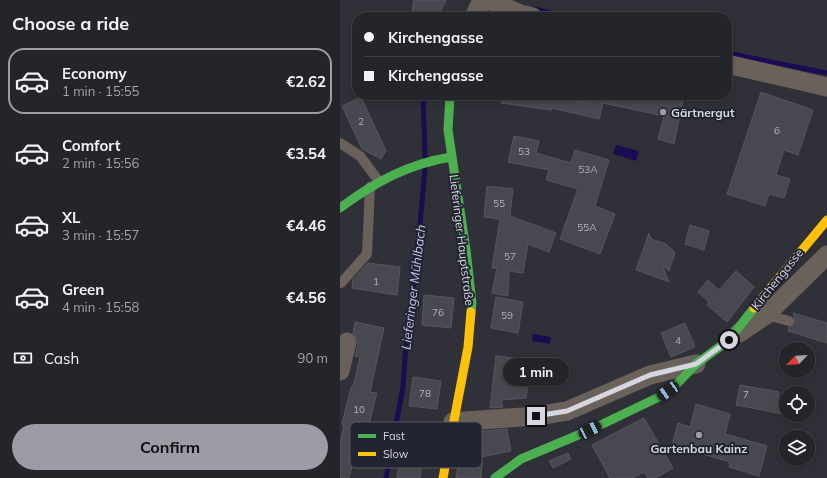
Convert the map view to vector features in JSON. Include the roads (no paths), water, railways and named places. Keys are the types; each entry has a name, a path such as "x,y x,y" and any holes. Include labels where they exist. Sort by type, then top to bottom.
{"street":[{"path":"476,12 482,0"},
{"path":"489,0 516,12"},
{"path":"732,65 827,87"},
{"name":"Lieferinger Hauptstraße","path":"450,100 448,130 466,250 472,303 468,347 452,422"},
{"path":"340,208 374,182 419,162 451,157"},
{"name":"Kirchengasse","path":"729,340 776,278 827,220"},
{"name":"Kirchengasse","path":"495,478 521,459 590,430 658,397 676,385 696,364 766,315 827,255"},
{"path":"340,371 347,342"},
{"name":"Kirchengasse","path":"452,422 536,416 567,411 650,375 696,364"},
{"name":"Lieferinger Hauptstraße","path":"443,478 445,468"}],"lane":[{"path":"340,144 360,156 374,182 367,254 341,283"},
{"path":"766,315 789,321"}],"waterway":[{"path":"534,9 546,12"},
{"path":"732,54 827,73"},
{"name":"Lieferinger Mühlbach","path":"423,100 425,156"},
{"name":"Lieferinger Mühlbach","path":"396,422 403,387 407,329 416,269 425,168"},
{"name":"Lieferinger Mühlbach","path":"386,478 388,468"}],"place":[{"name":"Gärtnergut","path":"663,112"},
{"name":"Gartenbau Kainz","path":"699,435"}]}
